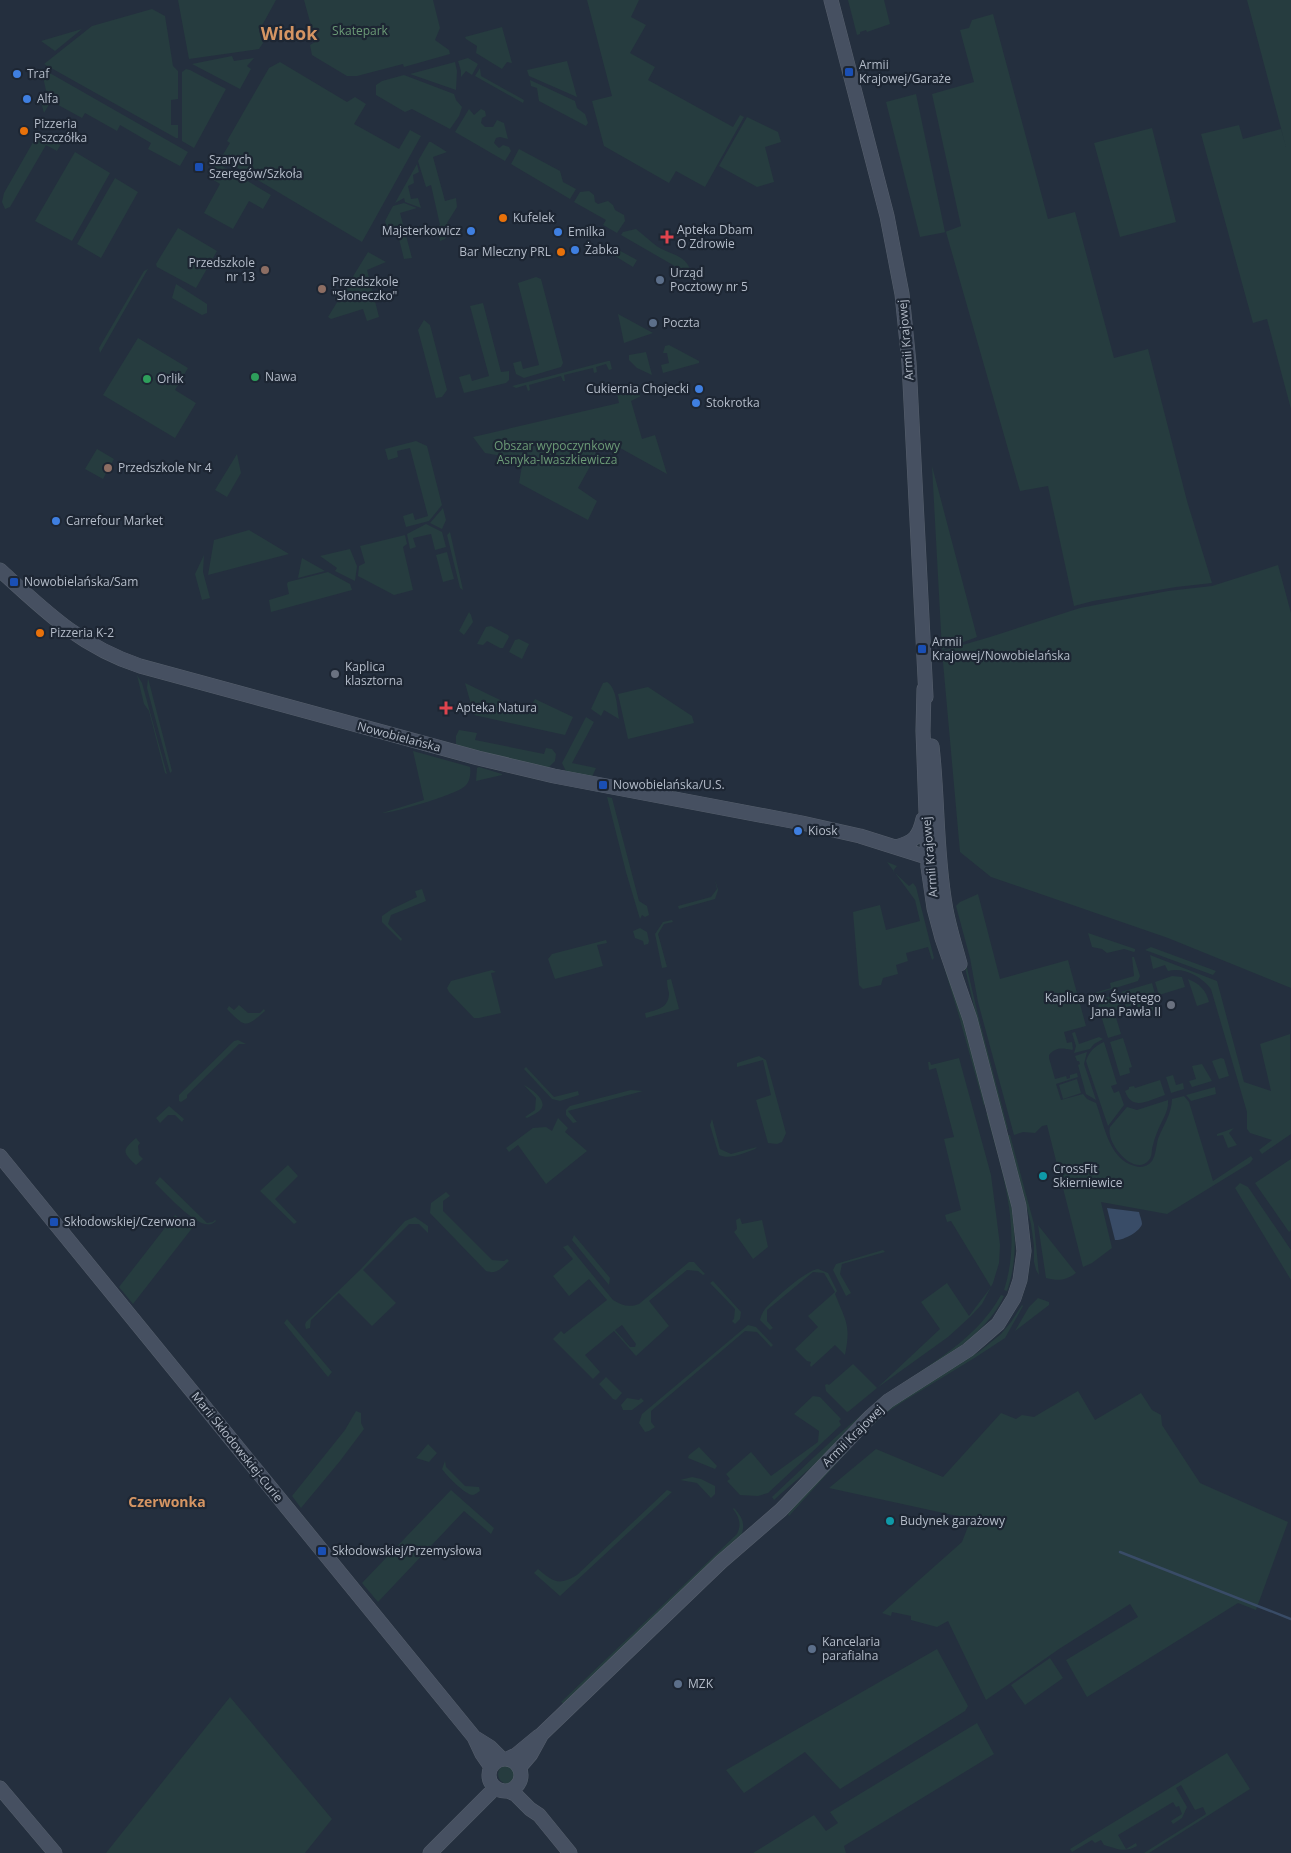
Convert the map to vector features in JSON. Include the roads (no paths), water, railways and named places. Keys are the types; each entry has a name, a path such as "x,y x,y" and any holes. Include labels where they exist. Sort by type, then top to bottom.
{"street":[{"name":"Armii Krajowej","path":"831,0 887,216 902,294 909,363 924,689 923,731 926,806 934,864"},
{"name":"Nowobielańska","path":"0,570 53,618 78,637 140,666 528,770 860,836 896,848 934,864"},
{"name":"Armii Krajowej","path":"520,1773 542,1734 721,1562 781,1510 871,1416 888,1401 968,1350 998,1324 1009,1307 1022,1272 1023,1233 1012,1179 970,1020 942,938 934,908 934,771 924,689"},
{"path":"896,848 908,844 916,838 920,831 926,806"},
{"name":"Nowobielańska","path":"830,831 863,845 934,864"},
{"name":"Marii Skłodowskiej-Curie","path":"0,1156 474,1736 482,1754 491,1767"},
{"path":"539,1814 530,1809 515,1794 501,1789 489,1777 491,1767 495,1762 516,1754 542,1734"},
{"name":"Marii Skłodowskiej-Curie","path":"474,1736 505,1759"},
{"path":"505,1759 512,1760 539,1814 570,1853"},
{"path":"430,1853 501,1789 516,1786 520,1773"},
{"path":"0,1788 55,1853"}],"water":[{"path":"1107,1208 1139,1212 1142,1223 1141,1227 1122,1239 1115,1240"}],"waterway":[{"path":"1120,1552 1291,1619"}],"place":[{"name":"Armii Krajowej/Garaże","path":"849,72"},
{"name":"Traf","path":"17,74"},
{"name":"Alfa","path":"27,99"},
{"name":"Pizzeria Pszczółka","path":"24,131"},
{"name":"Szarych Szeregów/Szkoła","path":"199,167"},
{"name":"Kufelek","path":"503,218"},
{"name":"Majsterkowicz","path":"471,231"},
{"name":"Emilka","path":"558,232"},
{"name":"Apteka Dbam O Zdrowie","path":"667,237"},
{"name":"Żabka","path":"575,250"},
{"name":"Bar Mleczny PRL","path":"561,252"},
{"name":"Przedszkole nr 13","path":"265,270"},
{"name":"Urząd Pocztowy nr 5","path":"660,280"},
{"name":"Przedszkole \"Słoneczko\"","path":"322,289"},
{"name":"Poczta","path":"653,323"},
{"name":"Nawa","path":"255,377"},
{"name":"Orlik","path":"147,379"},
{"name":"Cukiernia Chojecki","path":"699,389"},
{"name":"Stokrotka","path":"696,403"},
{"name":"Przedszkole Nr 4","path":"108,468"},
{"name":"Carrefour Market","path":"56,521"},
{"name":"Nowobielańska/Sam","path":"14,582"},
{"name":"Pizzeria K-2","path":"40,633"},
{"name":"Armii Krajowej/Nowobielańska","path":"922,649"},
{"name":"Kaplica klasztorna","path":"335,674"},
{"name":"Apteka Natura","path":"446,708"},
{"name":"Nowobielańska/U.S.","path":"603,785"},
{"name":"Kiosk","path":"798,831"},
{"name":"Kaplica pw. Świętego Jana Pawła II","path":"1171,1005"},
{"name":"CrossFit Skierniewice","path":"1043,1176"},
{"name":"Skłodowskiej/Czerwona","path":"54,1222"},
{"name":"Budynek garażowy","path":"890,1521"},
{"name":"Skłodowskiej/Przemysłowa","path":"322,1551"},
{"name":"Kancelaria parafialna","path":"812,1649"},
{"name":"MZK","path":"678,1684"}],"district":[{"name":"Widok","path":"289,34"},
{"name":"Czerwonka","path":"167,1502"}],"park label":[{"name":"Skatepark","path":"360,31"},
{"name":"Obszar wypoczynkowy Asnyka-Iwaszkiewicza","path":"557,453"}]}
